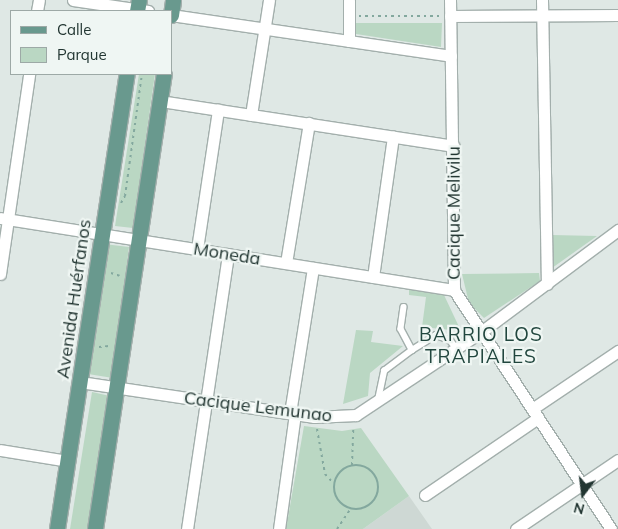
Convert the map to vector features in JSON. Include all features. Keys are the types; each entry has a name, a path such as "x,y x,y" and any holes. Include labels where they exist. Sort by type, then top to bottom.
{"main road":[{"name":"Avenida Huérfanos","path":"57,529 127,75"},
{"path":"95,529 164,75"}],"street":[{"path":"73,0 140,8"},
{"path":"251,115 269,0"},
{"path":"349,0 349,41"},
{"name":"Cacique Melivilu","path":"450,0 454,146 454,290 611,529"},
{"path":"542,0 547,284"},
{"path":"172,15 451,56"},
{"path":"450,16 618,15"},
{"path":"0,274 4,218 29,75"},
{"path":"160,101 454,146"},
{"path":"196,249 218,110"},
{"path":"286,263 309,123"},
{"path":"372,277 392,136"},
{"name":"Moneda","path":"4,218 454,290"},
{"name":"Cacique Lemunao","path":"80,382 314,417 356,415 378,403 457,349 618,230"},
{"path":"187,529 228,254"},
{"path":"279,529 292,414 313,268"},
{"path":"425,495 618,351"},
{"path":"0,450 68,461"},
{"path":"516,529 618,460"}],"lane":[{"path":"404,307 401,329 412,350"},
{"path":"378,403 384,371 412,350 436,335 450,340 457,349"}],"path":[{"path":"349,16 450,16"},
{"path":"352,465 356,415"},
{"path":"314,417 325,474 334,484 338,500 351,508 367,506 378,487 368,468 352,465 342,469 334,484"},
{"path":"337,529 351,508"}],"shaded area":[{"path":"409,496 432,529 363,529"}],"green space":[{"path":"356,23 442,23 441,47 356,34"},
{"path":"139,75 155,75 133,228 115,226"},
{"path":"552,235 597,236 552,268"},
{"path":"104,244 129,247 113,378 88,374"},
{"path":"539,273 540,281 484,318 469,303 462,274"},
{"path":"409,289 444,295 461,331 422,327 426,297 409,295"},
{"path":"356,330 373,331 371,342 403,346 370,373 368,396 343,404"},
{"path":"92,392 110,396 88,529 70,529"},
{"path":"304,426 342,431 361,428 409,496 363,529 286,529"}],"district":[{"name":"BARRIO LOS TRAPIALES","path":"481,346"}]}
